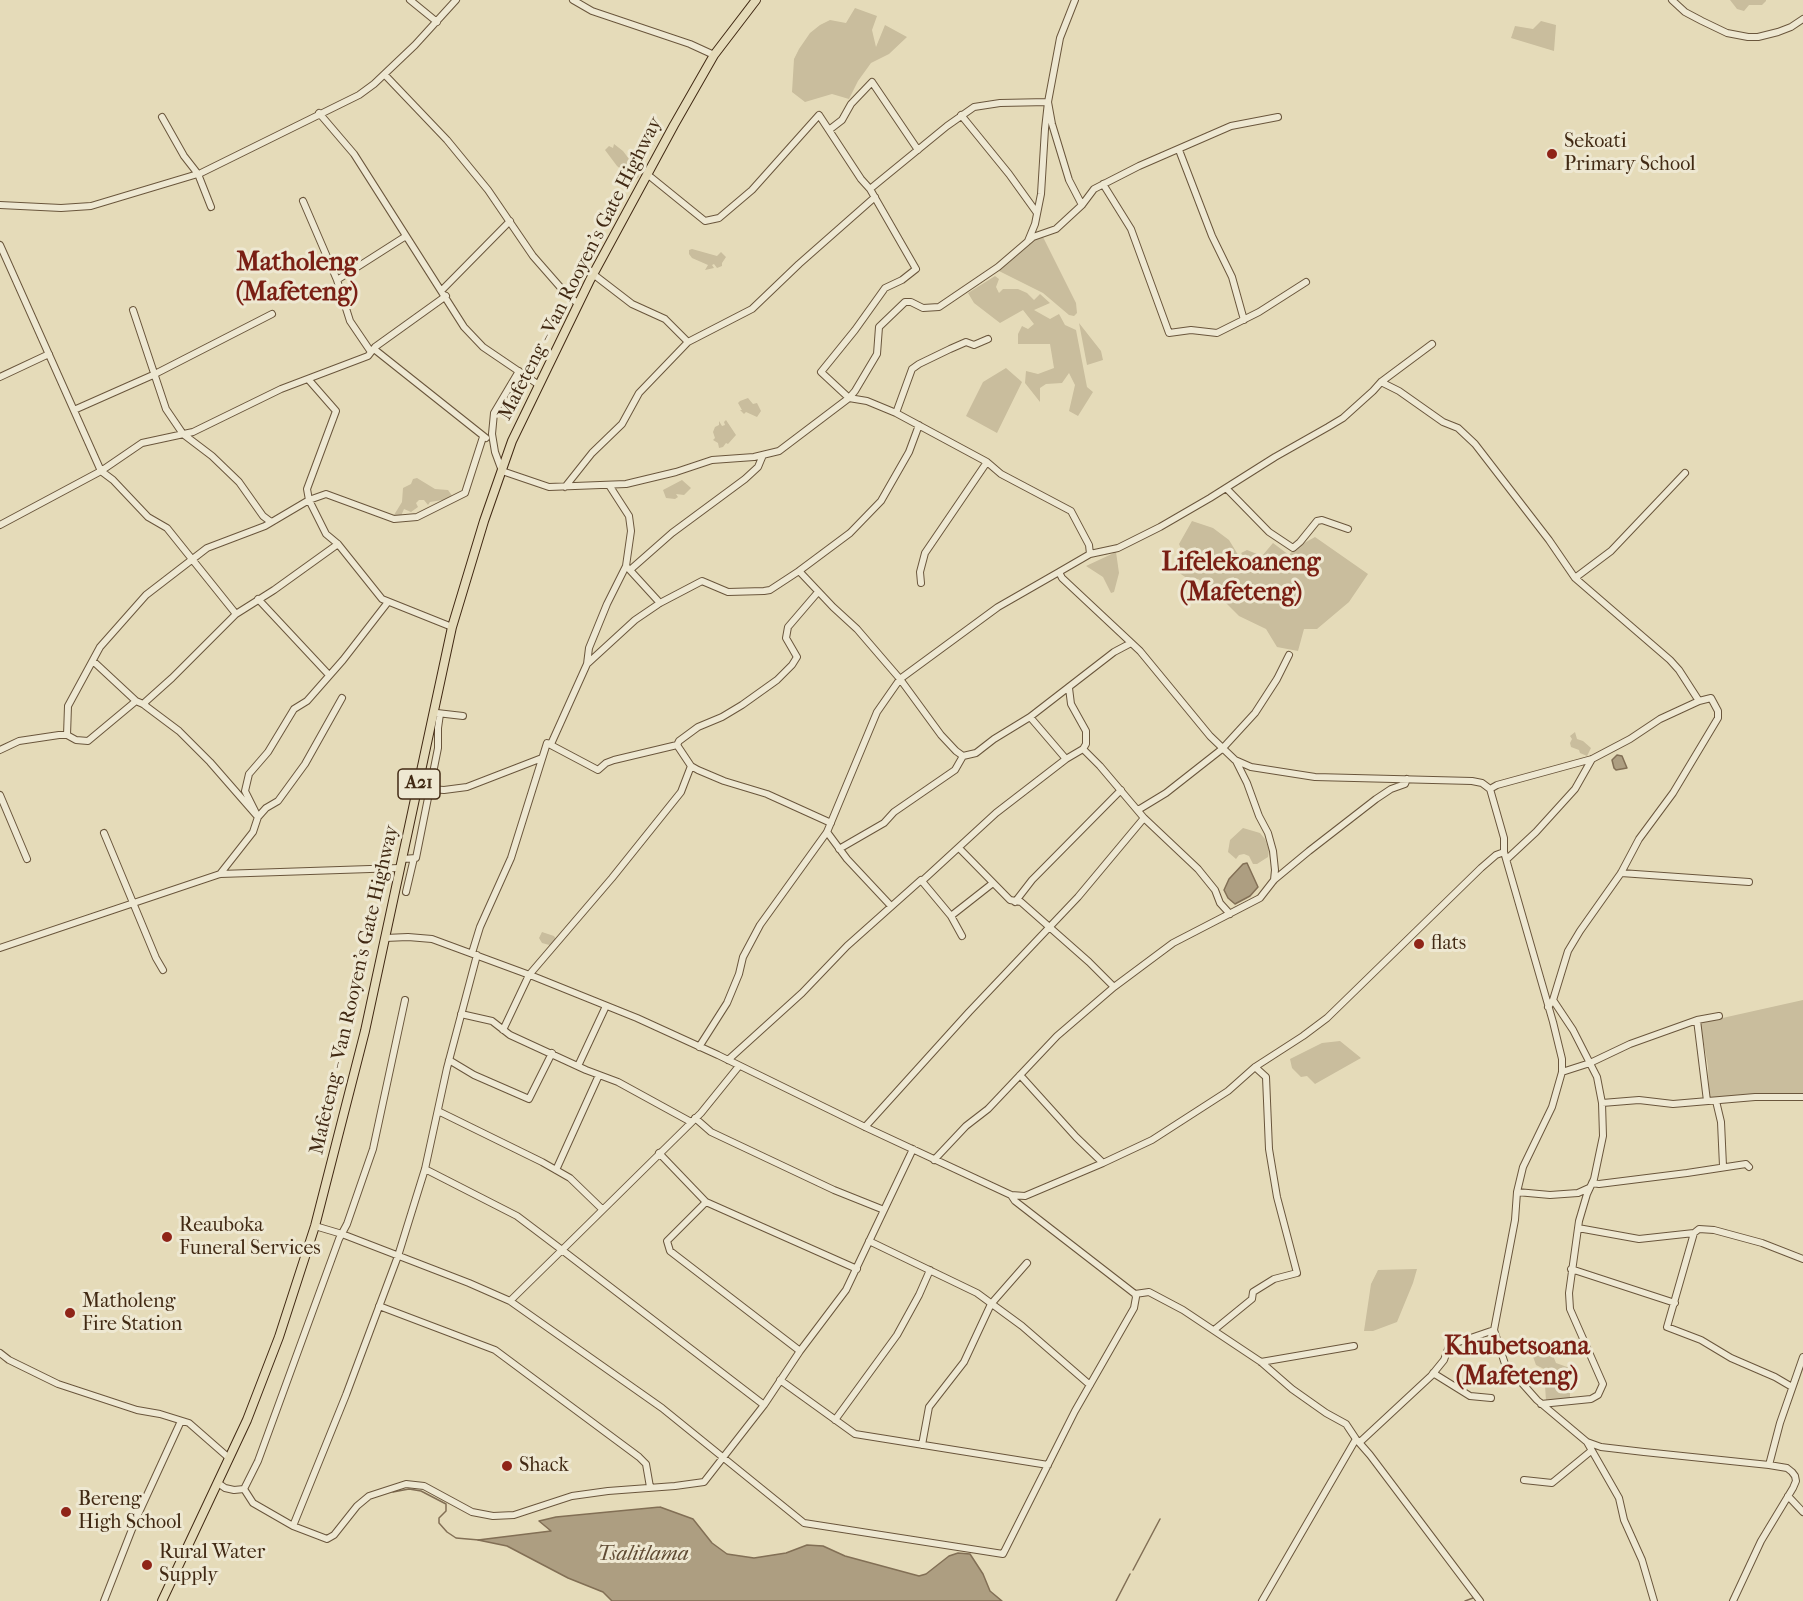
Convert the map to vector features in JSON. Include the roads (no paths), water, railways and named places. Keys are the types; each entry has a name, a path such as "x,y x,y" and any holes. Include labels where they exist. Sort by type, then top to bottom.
{"main road":[{"name":"Mafeteng - Van Rooyen's Gate Highway","path":"162,1601 247,1420 279,1337 315,1226 350,1095 437,713 452,627 484,521 512,441 593,274 646,174 714,55 756,0"}],"street":[{"path":"410,0 437,22"},
{"path":"0,205 61,208 91,206 198,174 359,94 385,75 456,0"},
{"path":"573,0 612,18 690,44 714,55"},
{"path":"1028,241 1041,194 1048,102 1060,38 1075,0"},
{"path":"1671,0 1685,12 1702,21 1727,33 1748,37 1778,32 1803,19"},
{"path":"385,75 447,140 488,190 533,256 568,296 579,304"},
{"path":"829,130 842,120 851,104 872,82 918,150"},
{"path":"870,189 974,107 1000,103 1048,102"},
{"path":"1048,102 1052,124 1069,180 1082,205"},
{"path":"319,113 354,154 464,327 483,347 540,385"},
{"path":"646,174 705,221 718,218 752,190 819,115 870,189 916,269 902,280 885,288 821,372 849,398 867,401 896,413 987,462 1001,474 1071,511 1089,545 1090,554"},
{"path":"961,116 1009,174 1037,213"},
{"path":"162,117 184,156 198,174 211,207"},
{"path":"519,371 494,413 493,440 502,471 549,487 626,484 676,472 712,460 763,455 779,451 849,398 877,354 879,327 905,302 911,302 923,308 939,307 999,267 1033,237 1056,229 1082,205 1094,189 1139,166 1231,126 1278,117"},
{"path":"1179,150 1212,236 1232,277 1244,320"},
{"path":"1103,184 1131,229 1169,333 1191,330 1217,333 1244,320 1306,282"},
{"path":"564,487 592,453 622,424 639,393 688,342 752,309 875,197"},
{"path":"303,201 338,280 350,321 373,350 483,437 493,440"},
{"path":"0,525 101,471 142,443 193,432 281,389 368,356 444,293 510,221"},
{"path":"338,280 406,236"},
{"path":"0,245 101,471 113,480 148,517 167,528 236,614"},
{"path":"593,274 632,304 665,319 688,342"},
{"path":"133,310 166,408 183,434 212,456 239,482 271,522"},
{"path":"74,410 153,375 272,314"},
{"path":"896,413 912,369 966,342 974,345 988,339"},
{"path":"699,1047 728,1003 743,957 760,925 827,832 877,712 900,679 998,607 1090,554 1118,548 1160,527 1343,418 1381,382 1432,344"},
{"path":"0,376 49,354"},
{"path":"308,379 336,411 307,489 309,500 326,534 338,544 382,599 452,627"},
{"path":"1381,382 1400,391 1443,422 1458,428 1475,444 1549,540 1575,578 1670,660 1699,701"},
{"path":"587,664 635,620 702,580 728,592 764,591 770,590 799,571 850,533 881,501 909,452 919,425"},
{"path":"67,735 68,706 100,647 147,595 193,558 207,548 271,522 309,500 326,494 394,519 417,517 465,493 483,437"},
{"path":"551,744 587,664 590,648 607,604 628,568 745,479 758,467 763,455"},
{"path":"921,583 920,572 925,554 987,462"},
{"path":"1575,578 1599,562 1618,544 1685,473"},
{"path":"609,485 629,516 631,531 628,568 660,603"},
{"path":"1226,488 1269,532 1293,548 1317,520 1348,529"},
{"path":"143,704 236,614 338,544"},
{"path":"799,571 857,629 900,679 941,735 963,756 974,755 994,739 1030,717 1114,652 1131,643"},
{"path":"1059,573 1131,643 1222,749 1235,760 1251,767 1315,777 1472,781 1482,783 1490,789 1504,838 1504,852 1562,1059 1562,1072 1552,1107 1523,1167 1494,1330 1505,1364 1541,1404 1587,1442 1601,1447 1769,1465 1787,1468 1796,1476 1796,1481 1761,1541 1733,1601"},
{"path":"293,1526 346,1395 398,1256 425,1169 480,927 511,858 547,743 598,770 614,760 677,745 698,727 742,705 777,680 792,665 797,657 786,638 788,627 819,592"},
{"path":"258,599 329,675"},
{"path":"258,817 245,791 249,774 268,752 294,709 307,701 388,602"},
{"path":"1138,810 1166,793 1222,749 1255,713 1277,680 1289,655"},
{"path":"93,661 136,700 179,732 210,762 258,817"},
{"path":"728,1060 802,993 847,946 996,813 1066,759 1083,749 1086,744 1086,731 1071,704 1069,688"},
{"path":"220,874 254,832 258,817 266,808 278,801 305,764 342,698"},
{"path":"1490,789 1497,785 1592,759 1630,739 1660,719 1699,701 1711,698 1718,711 1718,718 1673,793 1640,839 1621,873 1580,930 1568,951 1553,1000 1548,1007"},
{"path":"0,750 19,741 67,735 76,740 88,741 136,700"},
{"path":"406,892 414,858 416,858 438,748 437,713 463,716"},
{"path":"1030,717 1066,759"},
{"path":"677,745 691,766 724,781 767,794 831,823"},
{"path":"1083,749 1144,818 1198,869 1230,914"},
{"path":"839,849 884,823 894,812 956,770 963,756"},
{"path":"430,789 467,787 542,758"},
{"path":"1507,859 1536,832 1575,789 1592,759"},
{"path":"1235,760 1247,783 1258,816 1268,833 1273,851 1274,880"},
{"path":"503,1030 529,975 612,878 681,792 691,766"},
{"path":"934,1160 966,1126 988,1109 1057,1036 1114,987 1173,943 1260,898 1274,880 1347,820 1392,789 1405,784 1407,778"},
{"path":"1015,902 1032,880 1121,790"},
{"path":"0,795 27,859"},
{"path":"865,1127 1050,927 1144,818"},
{"path":"827,832 839,849 891,906"},
{"path":"104,833 163,970"},
{"path":"959,848 1010,900 1021,902 1114,987"},
{"path":"385,938 432,939 606,1006 728,1060 1011,1195 1025,1196 1103,1163 1172,1129 1228,1091 1255,1067 1327,1018 1482,868 1496,855 1504,852"},
{"path":"402,859 414,858"},
{"path":"0,948 220,874 400,868"},
{"path":"1621,873 1749,882"},
{"path":"922,881 951,916 962,936"},
{"path":"951,916 993,883"},
{"path":"244,1489 258,1461 373,1149 405,1000"},
{"path":"1541,1404 1591,1400 1602,1388 1601,1378 1570,1309 1569,1293 1578,1228 1603,1136 1602,1102 1597,1077 1573,1030 1553,1000"},
{"path":"578,1066 606,1006"},
{"path":"461,1014 492,1021 503,1030 578,1066 618,1082 754,1153 884,1210"},
{"path":"1562,1072 1697,1020 1719,1016"},
{"path":"1697,1020 1707,1101"},
{"path":"449,1060 474,1075 529,1099 552,1053"},
{"path":"510,1301 693,1120 739,1066"},
{"path":"1214,1330 1252,1299 1253,1292 1274,1279 1297,1273 1277,1197 1269,1149 1266,1077 1255,1067"},
{"path":"556,1170 599,1075"},
{"path":"1020,1076 1103,1163"},
{"path":"1602,1102 1639,1100 1673,1104 1755,1097 1803,1097"},
{"path":"1716,1101 1721,1122 1723,1166"},
{"path":"438,1111 570,1178 602,1209"},
{"path":"244,1489 253,1503 293,1526 321,1537 331,1538 357,1506 369,1496 406,1484 424,1486 471,1512 493,1516 514,1515 572,1496 704,1482 764,1405 800,1351 846,1290 913,1149"},
{"path":"659,1153 706,1202 857,1269"},
{"path":"1517,1192 1550,1195 1578,1193 1599,1184 1723,1166 1746,1164 1749,1167"},
{"path":"425,1169 517,1216 764,1405"},
{"path":"1011,1195 1015,1201 1135,1294 1149,1292 1214,1330 1261,1362 1292,1389 1346,1424 1480,1601"},
{"path":"706,1202 667,1241 670,1251 800,1351"},
{"path":"315,1226 342,1234 510,1301 634,1388 724,1457 804,1523 1003,1554 1090,1385 1134,1308 1135,1294"},
{"path":"1578,1228 1639,1239 1694,1233 1699,1229 1714,1230 1761,1243 1803,1259"},
{"path":"1694,1233 1667,1327 1701,1340 1731,1358 1792,1387"},
{"path":"870,1241 958,1282 992,1304 1090,1385"},
{"path":"922,1445 929,1407 964,1362 992,1304 1026,1263"},
{"path":"1571,1269 1675,1303"},
{"path":"835,1420 897,1335 930,1270"},
{"path":"379,1306 495,1350 639,1457 646,1464 650,1487"},
{"path":"1262,1601 1358,1441 1433,1373 1444,1360 1448,1349 1456,1343 1494,1330"},
{"path":"1261,1362 1354,1346"},
{"path":"0,1353 9,1360 58,1384 137,1410 189,1423 229,1458"},
{"path":"1769,1465 1803,1357"},
{"path":"0,1360 9,1360"},
{"path":"1433,1373 1470,1396 1491,1398"},
{"path":"780,1380 855,1434 1048,1465"},
{"path":"104,1601 136,1519 181,1421"},
{"path":"1587,1442 1619,1498 1624,1520 1642,1560 1654,1601"},
{"path":"1524,1480 1552,1483 1591,1451"},
{"path":"218,1483 225,1488 244,1489"},
{"path":"1788,1496 1803,1512"}],"water":[{"path":"1617,755 1622,756 1627,768 1616,770 1614,768 1612,760"},
{"path":"1247,863 1258,887 1250,896 1235,904 1224,890 1229,879 1243,864"},
{"name":"Tsalitlama","path":"660,1507 693,1519 712,1543 727,1554 754,1558 786,1553 807,1545 823,1546 845,1556 919,1576 926,1574 949,1556 958,1553 970,1554 983,1574 990,1591 1002,1601 612,1601 603,1592 568,1578 507,1546 478,1540 551,1531 539,1521 556,1517"}],"waterway":[{"path":"393,1492 409,1489 421,1491 446,1504 446,1511 439,1518 439,1523 447,1532 456,1538 479,1540"},
{"path":"1133,1570 1160,1519"},
{"path":"1116,1601 1130,1574"},
{"path":"1465,1601 1473,1598"}],"place":[{"name":"Sekoati Primary School","path":"1552,154"},
{"name":"flats","path":"1419,944"},
{"name":"Reauboka Funeral Services","path":"167,1237"},
{"name":"Matholeng Fire Station","path":"70,1313"},
{"name":"Shack","path":"507,1466"},
{"name":"Bereng High School","path":"66,1512"},
{"name":"Rural Water Supply","path":"147,1565"}],"district":[{"name":"Matholeng (Mafeteng)","path":"297,279"},
{"name":"Lifelekoaneng (Mafeteng)","path":"1241,579"},
{"name":"Khubetsoana (Mafeteng)","path":"1517,1363"}]}
